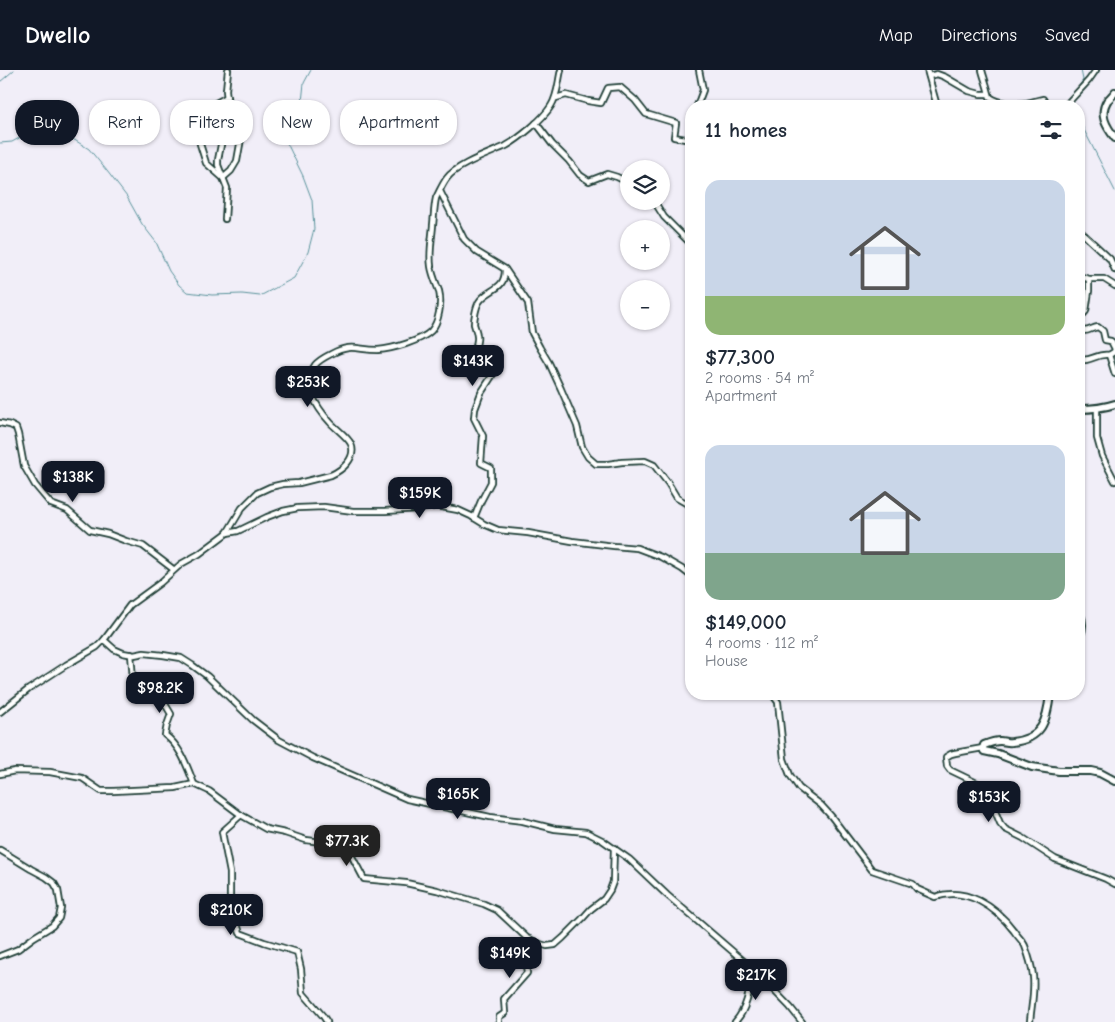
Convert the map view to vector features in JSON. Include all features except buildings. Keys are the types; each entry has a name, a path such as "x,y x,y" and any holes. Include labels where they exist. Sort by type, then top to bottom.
{"main road":[{"path":"1115,92 1106,103 1103,114 1104,121 1115,138"},
{"path":"1085,409 1115,404"},
{"path":"1049,700 1047,711 1038,732 1028,739 1010,742 999,741 984,745 984,751 998,754 1032,767 1058,771 1091,771 1100,773 1115,781"}],"street":[{"path":"224,219 227,189 218,160 227,114 226,90 228,70"},
{"path":"699,70 703,90 699,100"},
{"path":"927,70 935,100"},
{"path":"982,70 989,94 995,100"},
{"path":"1072,100 1090,80 1096,70"},
{"path":"0,712 28,689 88,653 104,640 130,605 160,583 173,569 199,554 227,533 242,508 252,497 264,489 331,475 347,464 351,459 351,444 319,409 311,392 311,372 319,361 340,350 355,348 381,350 418,340 432,329 439,309 439,292 431,267 430,257 436,199 447,177 452,173 476,159 511,143 536,123 556,98 560,71"},
{"path":"928,76 937,74 945,76 969,91 989,94"},
{"path":"556,98 566,95 601,103 608,88 620,87 635,100 646,114 676,123 674,137 685,139"},
{"path":"223,178 231,171 237,161 244,122 240,113 227,99"},
{"path":"223,178 206,163 200,144 199,128 203,110 227,99"},
{"path":"536,123 580,175 589,181 607,174 620,178"},
{"path":"440,191 464,239 477,252 505,269 528,303 532,332 561,389 577,426 582,447 588,457 596,464 645,461 654,465 677,498 685,503"},
{"path":"660,210 685,238"},
{"path":"1085,236 1110,260 1115,270"},
{"path":"474,518 491,482 491,468 481,463 483,436 474,418 475,409 481,393 492,376 489,356 476,347 478,336 474,322 478,304 484,296 502,284 505,269"},
{"path":"1085,278 1104,279 1115,286"},
{"path":"1085,312 1090,279"},
{"path":"1085,331 1098,327 1102,331 1105,340 1111,341 1115,349 1109,355 1098,355 1090,360 1085,360"},
{"path":"1109,355 1115,374"},
{"path":"1097,408 1097,438 1102,456 1115,481"},
{"path":"0,424 16,428 24,466 33,482 51,504 67,510 90,530 143,546 173,569"},
{"path":"227,533 238,531 283,511 298,508 324,507 353,511 385,511 436,506 458,510 498,530 623,548 637,548 661,557 685,571"},
{"path":"104,640 117,651 131,654 163,654 181,658 207,676 253,720 279,740 312,758 407,799 555,829 586,832 602,840 629,859 667,895 753,969 802,1022"},
{"path":"131,654 133,679 158,686 164,690 165,704 171,714 166,735 174,741 180,751 194,784"},
{"path":"776,700 784,759 790,775 799,788 821,805 831,816 872,870 912,884 917,889 935,897 941,894 958,894 976,898 1007,922 1025,945 1033,976 1030,1022"},
{"path":"983,748 951,754 946,757 947,766 950,770 977,783 990,800 1000,823 1005,829 1023,838 1055,859 1115,884"},
{"path":"0,774 15,771 50,772 82,778 101,790 113,792 175,788 194,784 209,791 241,815 266,828 306,840 337,844 348,849 364,878 406,882 484,904 498,910 531,940 547,946 555,945 604,899 613,882 614,848"},
{"path":"241,815 222,832 230,873 230,904 240,933 297,952 303,993 327,1022"},
{"path":"0,850 46,876 54,883 58,890 61,908 59,918 52,926 18,949 0,956"},
{"path":"499,1022 500,1017 505,1013 504,999 527,973 524,950 531,940"},
{"path":"735,1022 741,1016 753,969"}],"waterway":[{"path":"0,82 14,70"},
{"path":"0,143 12,142 32,131 42,129 68,136 89,149 127,197 142,224 156,242 169,271 179,285 187,292 212,295 242,294 260,296 294,278 308,252 314,229 312,200 286,141 294,129 301,112 304,83 311,70"},
{"path":"1075,92 1083,80 1081,70"},
{"path":"1085,132 1115,191"}]}
